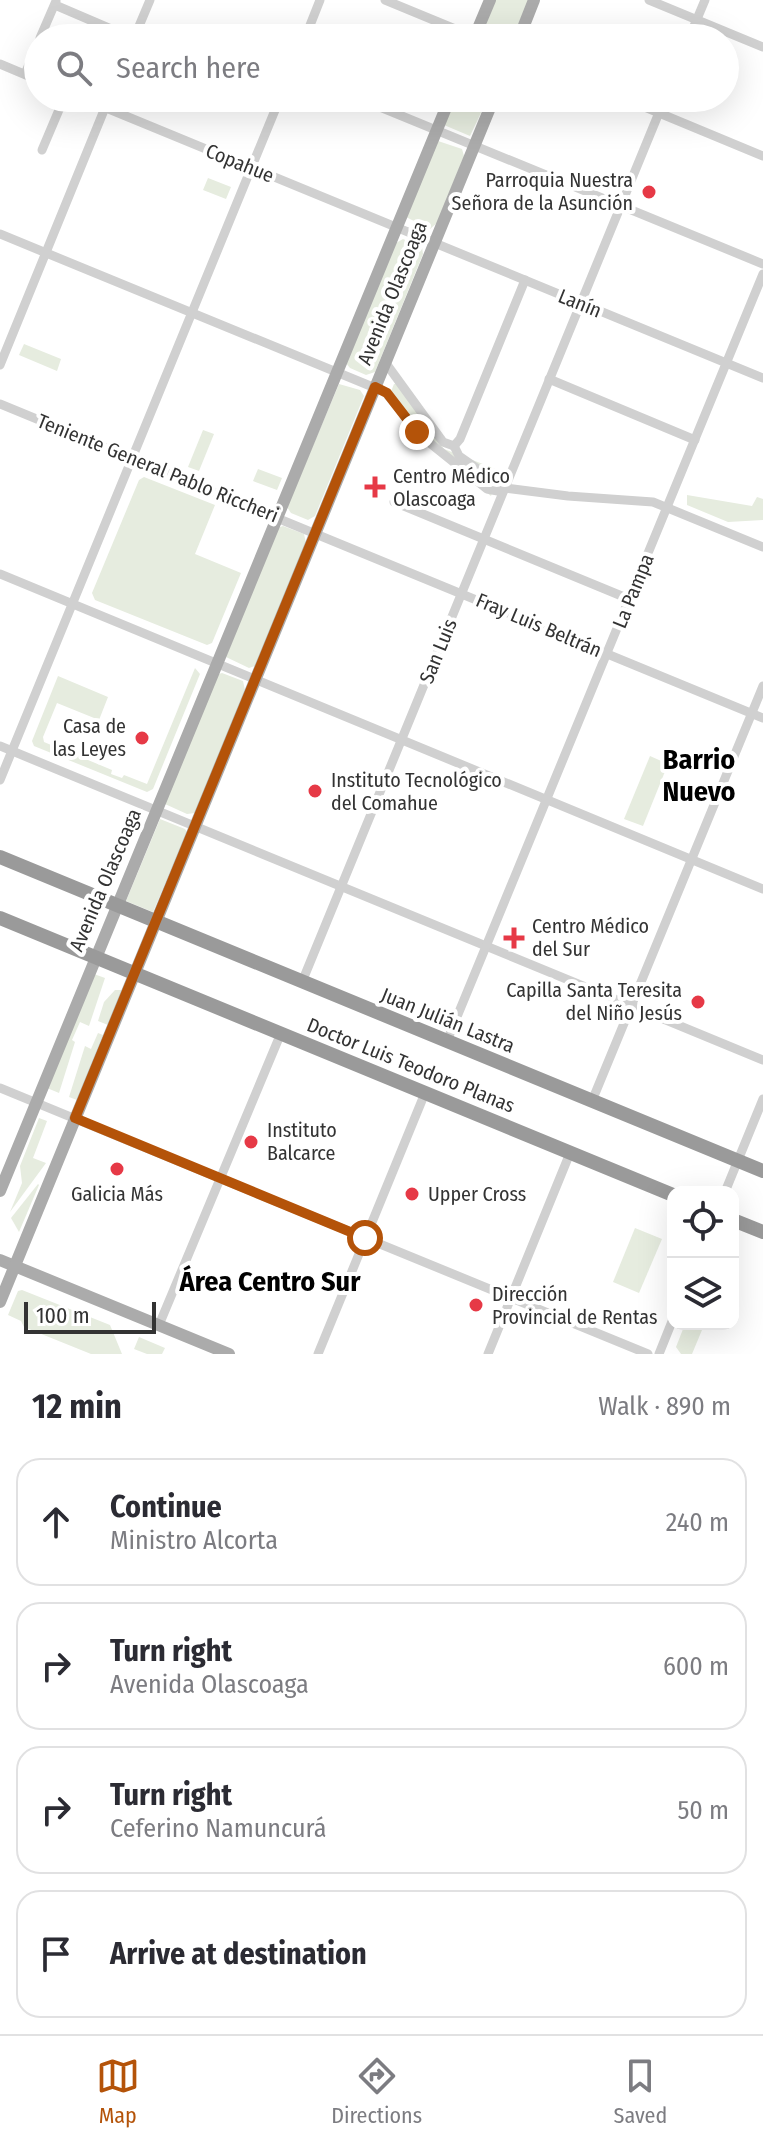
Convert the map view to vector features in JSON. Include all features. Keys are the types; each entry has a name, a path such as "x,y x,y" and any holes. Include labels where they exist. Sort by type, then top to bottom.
{"highway":[{"name":"Juan Julián Lastra","path":"0,857 763,1171"},
{"name":"Doctor Luis Teodoro Planas","path":"0,918 667,1193"},
{"path":"739,1222 763,1232"}],"main road":[{"path":"481,24 490,0"},
{"path":"525,24 534,0"},
{"name":"Avenida Olascoaga","path":"0,1191 444,112"},
{"name":"Avenida Olascoaga","path":"0,1302 488,112"},
{"path":"0,1260 229,1354"}],"street":[{"path":"139,24 150,0"},
{"path":"311,24 320,0"},
{"path":"385,0 442,24"},
{"path":"649,0 707,24"},
{"path":"695,24 705,0"},
{"path":"46,24 56,2 103,24"},
{"path":"739,37 763,47"},
{"path":"0,77 2,65 24,74"},
{"path":"42,150 58,112"},
{"path":"0,365 104,112"},
{"name":"Copahue","path":"128,112 397,228"},
{"path":"0,780 274,112"},
{"path":"392,112 763,264"},
{"path":"659,113 763,156"},
{"name":"San Luis","path":"302,982 659,113"},
{"name":"Lanín","path":"397,228 763,378"},
{"path":"0,234 387,393 421,436 487,489 647,501 763,547"},
{"name":"La Pampa","path":"447,1041 763,274"},
{"path":"454,446 460,439 525,280"},
{"path":"385,362 443,442 454,446 459,456 504,490"},
{"path":"549,379 695,440"},
{"name":"Teniente General Pablo Riccheri","path":"0,404 315,533"},
{"path":"394,502 629,599"},
{"name":"Fray Luis Beltrán","path":"315,533 763,718"},
{"path":"0,574 763,889"},
{"path":"592,1101 763,686"},
{"path":"0,746 763,1060"},
{"path":"159,1325 281,1033"},
{"path":"0,1088 648,1354"},
{"path":"318,1354 425,1093"},
{"path":"727,1186 763,1099"},
{"path":"488,1354 570,1153"},
{"path":"659,1354 669,1330"}],"shaded area":[{"path":"495,0 529,0 518,24 486,24"},
{"path":"449,112 481,112 470,136 444,125"},
{"path":"438,141 462,149 464,156 437,223 430,229 406,217"},
{"path":"208,178 231,187 226,199 203,190"},
{"path":"403,239 422,247 423,254 375,372 366,375 346,363 396,243"},
{"path":"24,344 61,359 57,371 19,355"},
{"path":"339,384 360,390 364,396 315,516 308,520 291,513 287,507"},
{"path":"394,384 444,449 501,471 491,496 426,443 388,399"},
{"path":"203,430 214,434 199,471 188,467"},
{"path":"258,469 282,478 277,490 253,481"},
{"path":"144,477 215,505 195,554 241,573 212,643 207,645 95,600 92,593 139,480"},
{"path":"687,495 752,506 757,497 763,499 763,520 728,522 687,505"},
{"path":"283,526 304,534 306,543 255,666 249,668 226,657 277,528"},
{"path":"195,668 200,674 153,789 147,792 34,746 32,741 58,676 108,697 99,720 57,703 43,737 44,742 88,757 88,760 112,770 111,774 122,778 124,775 147,784"},
{"path":"222,673 243,681 245,690 195,813 187,814 165,804 216,675"},
{"path":"650,756 668,764 643,826 624,819"},
{"path":"160,819 187,832 153,912 126,901"},
{"path":"94,974 105,978 89,1026 80,1022 72,1040 75,1042 59,1093 47,1088"},
{"path":"115,990 122,990 108,1025 98,1021 104,1002"},
{"path":"98,1033 103,1035 77,1100 69,1097 85,1046 91,1049"},
{"path":"39,1118 47,1121 33,1158 46,1163 10,1212 22,1183 20,1166"},
{"path":"39,1185 19,1232 11,1218"},
{"path":"635,1228 662,1239 639,1293 613,1282"},
{"path":"18,1291 110,1325 122,1354 91,1354 24,1327 21,1321 8,1315"},
{"path":"683,1330 702,1330 692,1354 681,1354 676,1347"},
{"path":"139,1337 165,1348 162,1354 147,1354 134,1349"}],"place":[{"name":"Parroquia Nuestra Señora de la Asunción","path":"649,192"},
{"name":"Centro Médico Olascoaga","path":"375,487"},
{"name":"Casa de las Leyes","path":"142,738"},
{"name":"Instituto Tecnológico del Comahue","path":"315,791"},
{"name":"Centro Médico del Sur","path":"514,938"},
{"name":"Capilla Santa Teresita del Niño Jesús","path":"698,1002"},
{"name":"Instituto Balcarce","path":"251,1142"},
{"name":"Galicia Más","path":"117,1169"},
{"name":"Upper Cross","path":"412,1194"},
{"name":"Dirección Provincial de Rentas","path":"476,1305"}],"district":[{"name":"Barrio Nuevo","path":"699,775"},
{"name":"Área Centro Sur","path":"270,1281"}],"route":[{"path":"365,1238 75,1118 375,387 387,393 417,432"}]}
